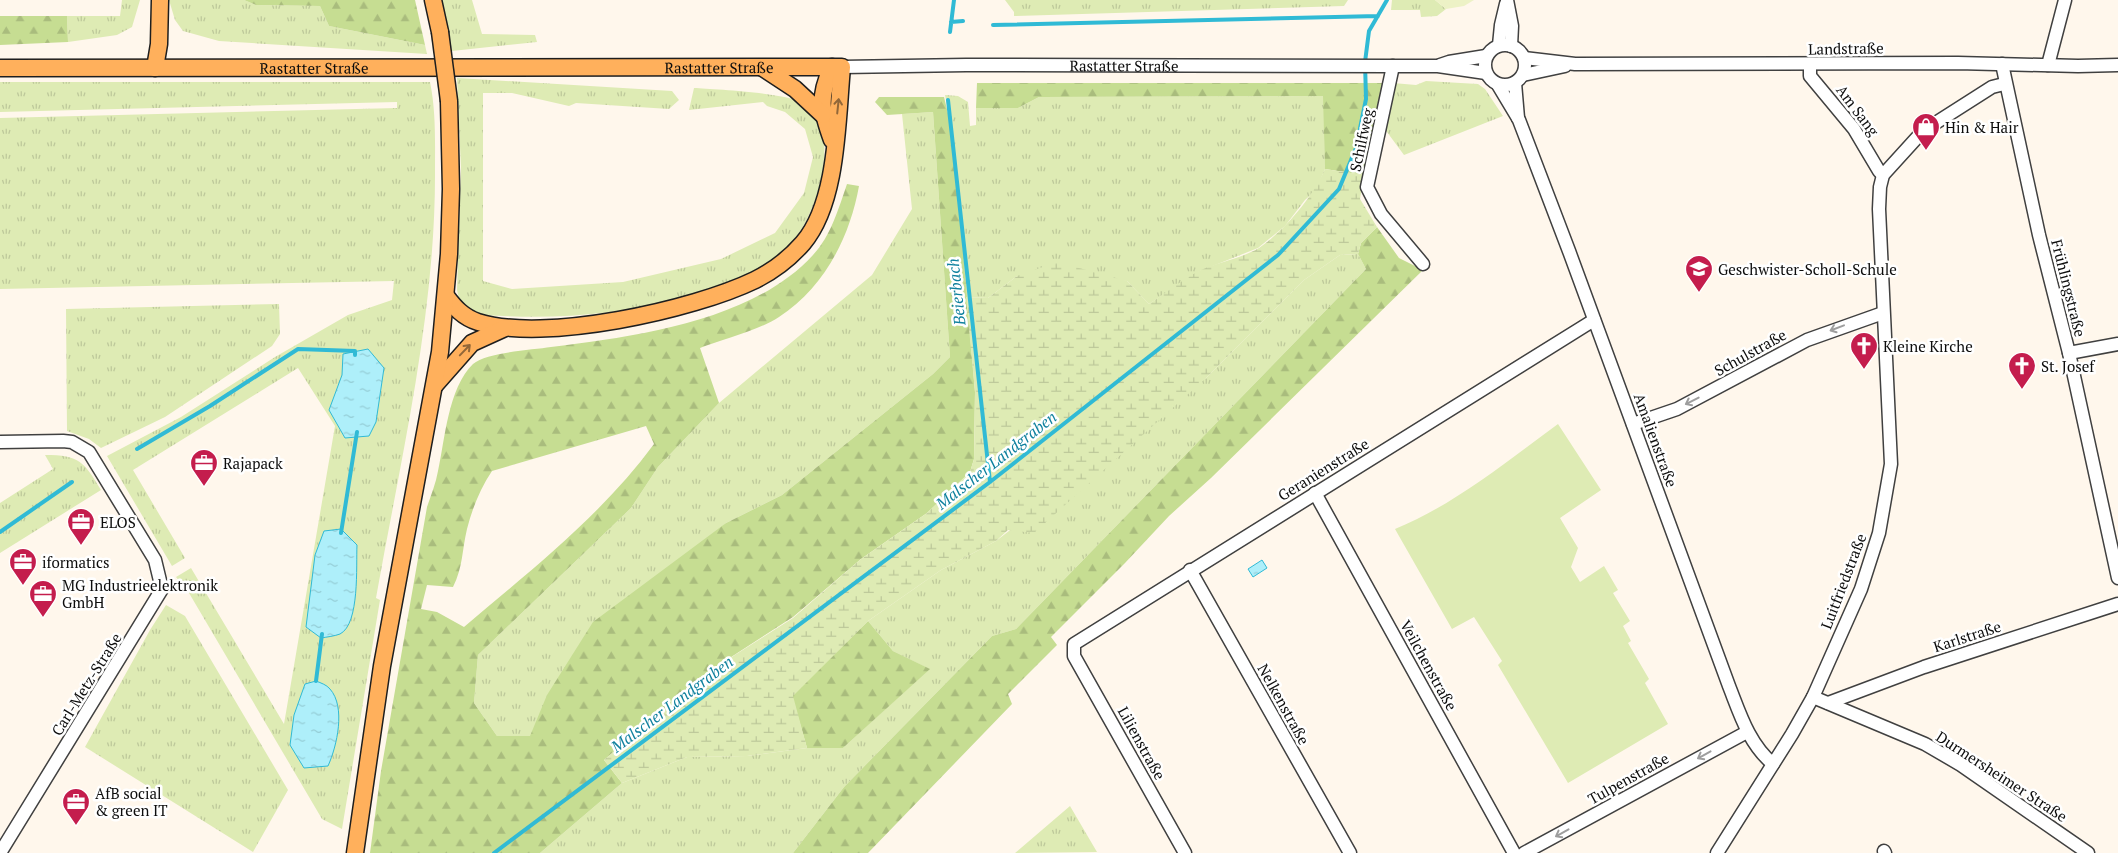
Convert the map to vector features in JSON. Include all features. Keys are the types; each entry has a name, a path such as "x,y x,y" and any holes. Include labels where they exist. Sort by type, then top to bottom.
{"main road":[{"path":"155,68 159,44 160,0"},
{"path":"355,853 382,666 435,384 446,296 451,189 449,101 440,32 433,0"},
{"path":"446,296 457,311 470,318 506,328 558,326 620,320 719,296 757,279 782,263 804,241 821,211 831,177 837,67"},
{"path":"834,144 823,115 822,103 824,85 837,67"},
{"name":"Rastatter Straße","path":"0,68 837,67"},
{"path":"763,68 795,89 823,115"},
{"path":"435,384 472,343 506,328"}],"street":[{"path":"2048,66 2065,0"},
{"path":"1505,46 1512,26 1507,1"},
{"path":"1505,46 1517,48 1524,58 1519,79 1498,85 1486,73 1486,56 1505,46"},
{"name":"Rastatter Straße","path":"1438,66 1449,62 1486,56"},
{"name":"Landstraße","path":"1524,58 1575,64 2118,65"},
{"name":"Landstraße","path":"1519,79 1575,64"},
{"name":"Frühlingstraße","path":"2002,64 2004,84 2039,235 2070,353 2118,578"},
{"name":"Rastatter Straße","path":"837,67 961,65 1438,66 1486,73"},
{"name":"Am Sang","path":"1810,65 1810,76 1854,129 1883,175"},
{"name":"Schilfweg","path":"1392,66 1367,187 1381,214 1423,264"},
{"name":"Amalienstraße","path":"1519,79 1519,120"},
{"path":"1883,175 1923,132 1992,87 2004,84"},
{"name":"Amalienstraße","path":"1498,85 1519,120 1633,424 1718,659 1747,732 1759,751 1773,764"},
{"name":"Luitfriedstraße","path":"1717,853 1813,697 1861,589 1880,533 1891,464 1879,210 1880,187 1883,175"},
{"name":"Schulstraße","path":"1633,424 1677,409 1807,340 1883,313"},
{"name":"Geranienstraße","path":"1072,648 1079,639 1594,320"},
{"path":"2070,353 2118,344"},
{"name":"Carl-Metz-Straße","path":"0,442 72,442 89,452 155,560 162,589 0,853"},
{"name":"Veilchenstraße","path":"1315,493 1514,853"},
{"name":"Nelkenstraße","path":"1190,570 1350,853"},
{"name":"Karlstraße","path":"1828,703 1924,667 2118,604"},
{"name":"Lilienstraße","path":"1072,648 1074,656 1184,853"},
{"name":"Durmersheimer Straße","path":"1813,697 1932,748 1961,765 2088,853"},
{"name":"Tulpenstraße","path":"1524,853 1747,732"}],"green space":[{"path":"122,0 140,0 132,27 117,35 68,42 67,16 120,16"},
{"path":"169,0 244,0 256,5 320,6 329,26 425,45 427,54 219,41 183,31 175,20"},
{"path":"244,0 415,0 425,45 329,26 320,6 256,5"},
{"path":"442,0 472,0 482,34 535,35 537,42 452,51"},
{"path":"1005,0 1348,0 1344,6 1014,16 1014,12"},
{"path":"1392,0 1435,0 1446,9 1437,16 1421,17 1420,10 1391,10"},
{"path":"1435,0 1474,0 1464,6 1446,9"},
{"path":"0,16 67,16 68,42 0,45"},
{"path":"457,78 672,91 679,100 669,109 576,103 569,106 512,93 483,93 483,281 512,289 623,282 721,259 775,233 804,193 813,157 805,129 785,112 767,106 763,102 689,110 694,88 767,94 802,103 820,123 824,138 823,168 815,200 803,227 781,252 753,272 720,288 654,304 602,313 551,317 471,314 460,304 457,290 461,169"},
{"path":"1426,81 1478,84 1485,89 1503,116 1404,155 1384,128 1393,83 1416,85"},
{"path":"0,82 430,82 435,147 434,223 430,277 415,385 376,598 380,600 342,829 322,819 189,593 176,577 191,568 284,724 335,426 298,368 133,470 185,558 172,566 107,456 181,417 275,357 348,315 392,300 394,281 0,289 0,118 397,108 397,102 0,112"},
{"path":"977,83 1383,83 1364,175 1325,169 1323,96 1039,97 1018,108 976,108"},
{"path":"945,95 958,96 968,102 970,126 976,125 976,108 1018,108 1039,97 1324,96 1325,169 1316,190 1305,200 1285,226 1258,248 1200,271 1149,304 1127,281 1017,276 988,298 966,297 953,134"},
{"path":"879,97 944,97 953,134 975,392 974,459 970,472 927,513 861,559 793,617 708,672 604,760 622,783 540,853 370,853 381,771 427,507 437,476 453,400 458,386 473,364 499,354 619,338 655,331 691,322 759,296 788,277 813,255 830,230 847,184 859,186 855,205 842,242 822,276 809,291 795,305 772,321 700,348 719,403 658,467 631,508 478,655 474,703 497,736 530,736 547,695 593,622 726,523 782,495 933,374 950,357 933,112 887,115 875,102","holes":["646,426 654,444 588,519 540,563 464,627 437,612 421,609 427,585 453,587 461,565 471,514 480,492 492,471"]},
{"path":"933,112 950,357 933,374 782,495 726,523 531,736 497,736 474,703 478,655 631,508 658,467 719,403 872,275 912,209 902,114"},
{"path":"1325,169 1364,175 1360,199 1377,227 1361,243 1358,254 1340,255 1304,280 1207,377 1034,533 1008,530 996,541 941,570 868,621 793,696 807,748 747,756 687,757 622,783 604,760 708,672 793,618 861,559 927,513 970,472 974,459 975,392 966,297 988,298 1017,276 1057,262 1127,281 1149,304 1201,270 1238,257 1259,248 1269,241 1297,213 1320,180"},
{"path":"1377,227 1399,258 1423,270 1211,478 1169,516 1051,637 1057,645 1008,694 1012,704 868,853 793,853 844,787 992,636 1016,629 1366,269 1358,254 1361,243"},
{"path":"1358,254 1366,269 1016,629 992,636 844,787 793,853 540,853 622,783 687,757 747,756 807,748 843,748 929,669 893,651 868,621 941,570 996,541 1207,377 1304,280 1340,255"},
{"path":"279,304 280,334 272,346 165,417 101,448 89,439 67,431 66,309"},
{"path":"1558,424 1601,490 1560,518 1578,548 1571,567 1580,582 1604,566 1618,590 1613,593 1630,621 1623,626 1631,641 1628,643 1649,679 1645,683 1668,724 1568,783 1498,665 1502,661 1474,617 1452,629 1395,529 1438,508 1459,495"},
{"path":"45,455 57,455 80,462 101,490 0,553 0,503 53,469"},
{"path":"166,605 185,616 288,790 253,852 85,747 150,630"},
{"path":"868,621 893,651 930,669 843,748 807,748 792,696"},
{"path":"1070,806 1097,852 1015,853"}],"water":[{"path":"368,349 384,368 376,422 369,436 345,438 329,410 342,375 343,354"},
{"path":"341,529 357,545 354,607 351,619 340,634 321,638 306,627 315,555 324,531"},
{"path":"1262,560 1267,568 1253,577 1248,569"},
{"path":"316,681 327,686 335,697 339,716 337,738 328,766 304,768 290,745 294,715 305,684"}],"waterway":[{"name":"Beierbach","path":"950,32 954,0"},
{"name":"Malscher Landgraben","path":"494,853 990,482 1278,255 1339,189 1356,148 1366,99 1365,62 1369,31 1387,0"},
{"path":"993,25 1378,16"},
{"path":"951,22 963,21"},
{"name":"Beierbach","path":"948,100 990,482"},
{"path":"137,449 210,406 298,349 355,351 355,355"},
{"path":"341,533 357,432"},
{"path":"0,532 72,482"},
{"path":"316,681 322,634"}],"place":[{"name":"Hin & Hair","path":"1926,151"},
{"name":"Geschwister-Scholl-Schule","path":"1699,293"},
{"name":"Kleine Kirche","path":"1864,370"},
{"name":"St. Josef","path":"2022,390"},
{"name":"Rajapack","path":"204,487"},
{"name":"ELOS","path":"81,546"},
{"name":"iformatics","path":"23,586"},
{"name":"MG Industrieelektronik GmbH","path":"43,618"},
{"name":"AfB social & green IT","path":"76,826"}]}
